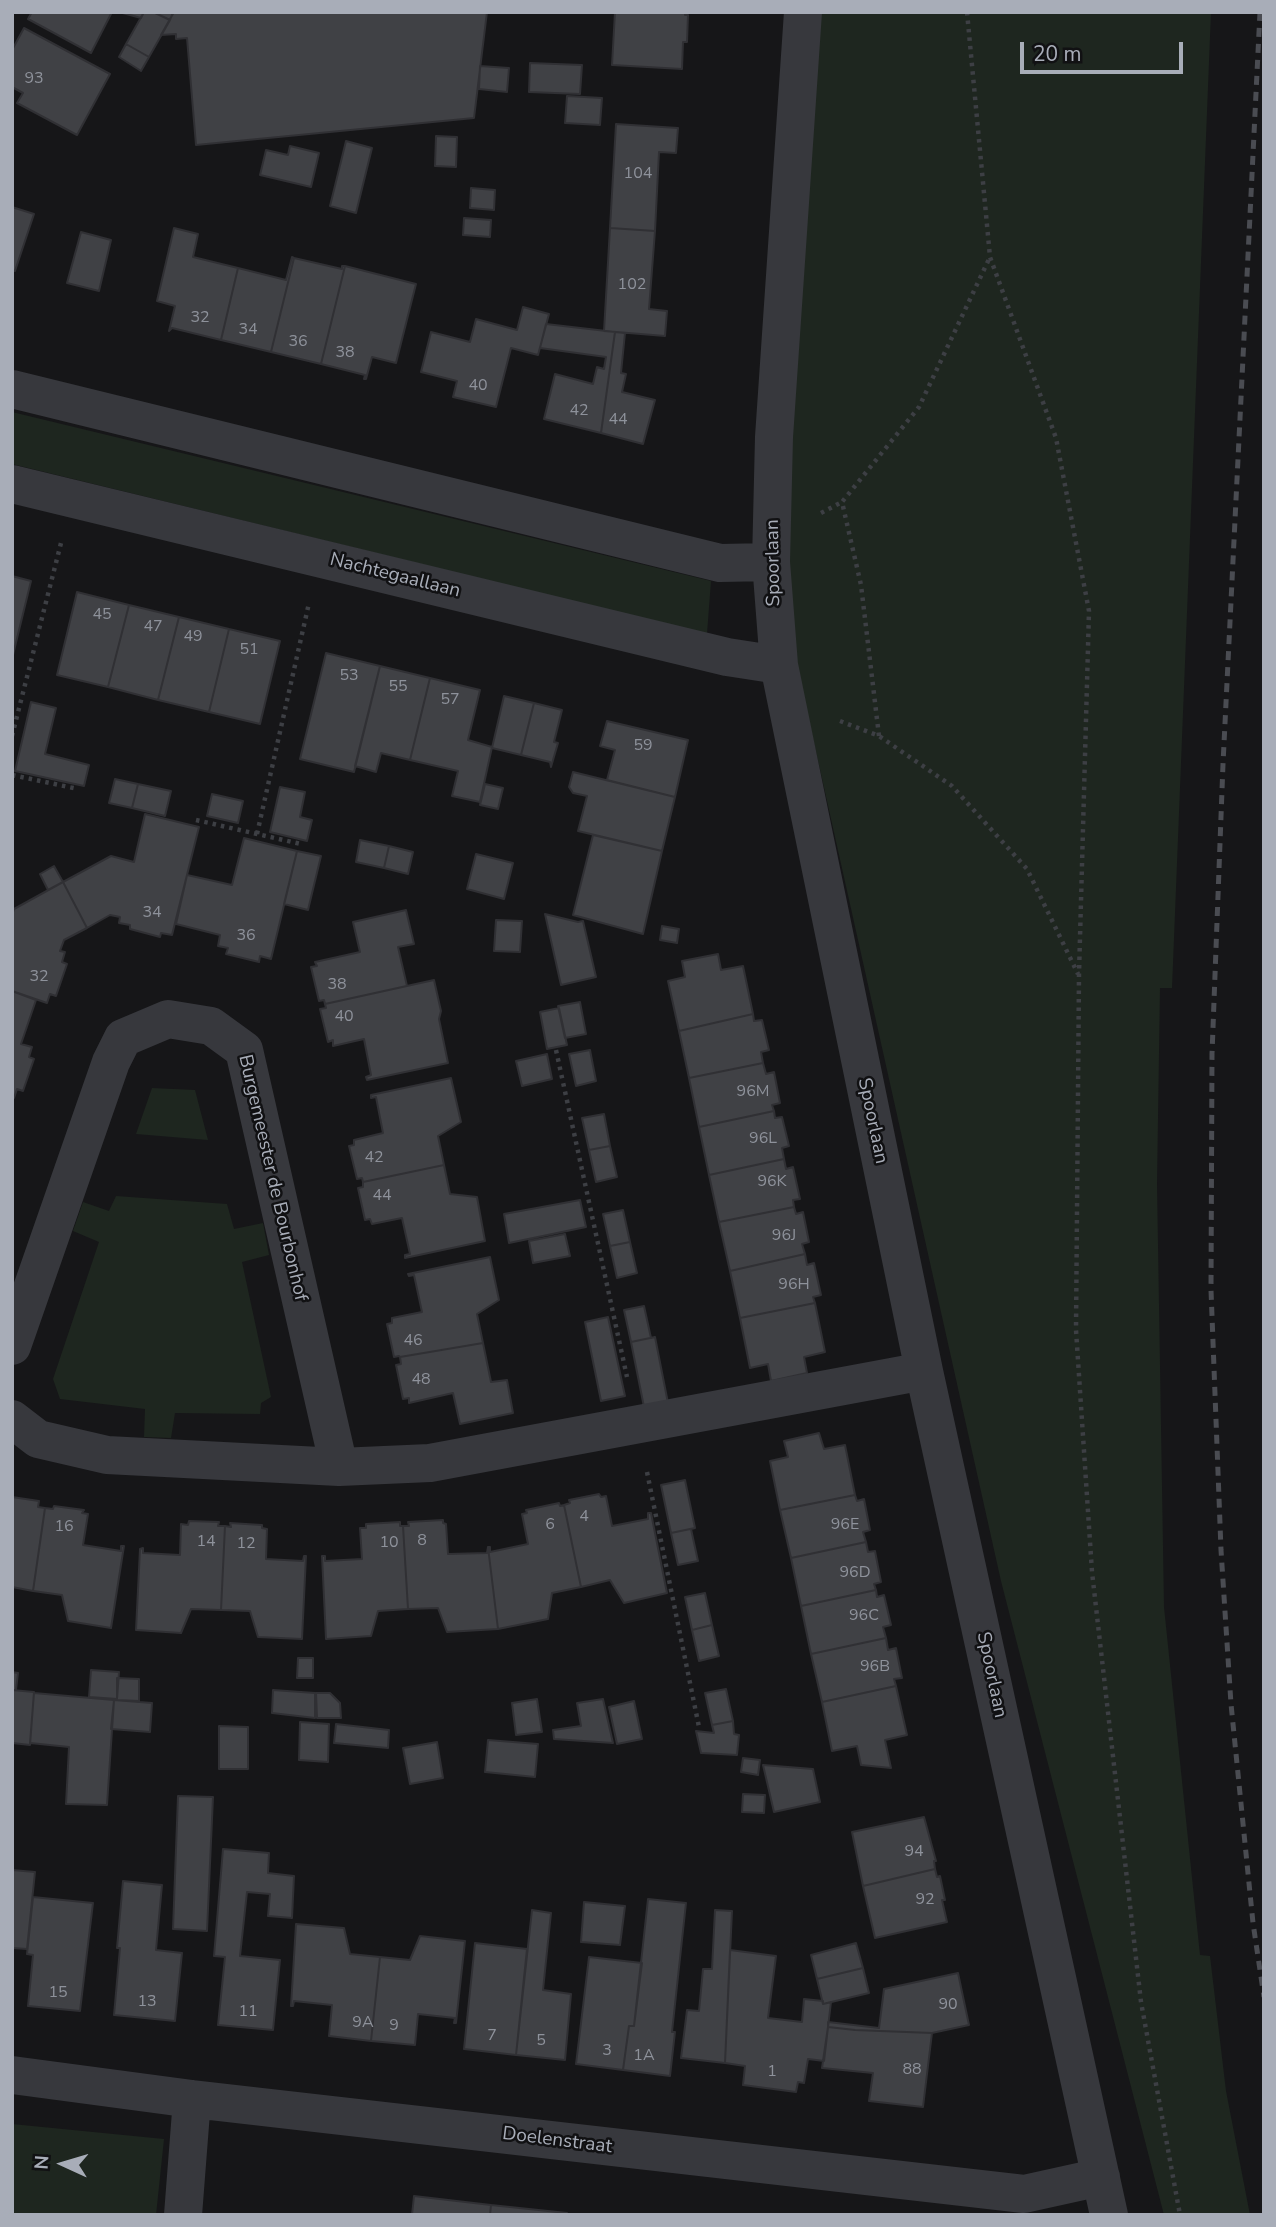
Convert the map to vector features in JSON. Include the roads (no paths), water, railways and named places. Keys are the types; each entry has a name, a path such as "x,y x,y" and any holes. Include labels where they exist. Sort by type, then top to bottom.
{"street":[{"name":"Spoorlaan","path":"803,12 774,437 771,562 783,683 924,1371 1109,2215"},
{"path":"12,390 720,563 771,562"},
{"name":"Nachtegaallaan","path":"12,484 727,657 783,683"},
{"name":"Burgemeester de Bourbonhof","path":"12,1346 111,1062 123,1038 168,1019 211,1026 244,1049 339,1468"},
{"path":"12,1419 38,1438 107,1455 339,1468 430,1463 924,1371"},
{"name":"Doelenstraat","path":"12,2075 192,2099 1024,2194 1101,2176"},
{"path":"183,2215 192,2099"}],"railway":[{"path":"1260,12 1223,764 1212,1054 1211,1290 1221,1550 1231,1704 1253,1923 1264,1997"}]}
